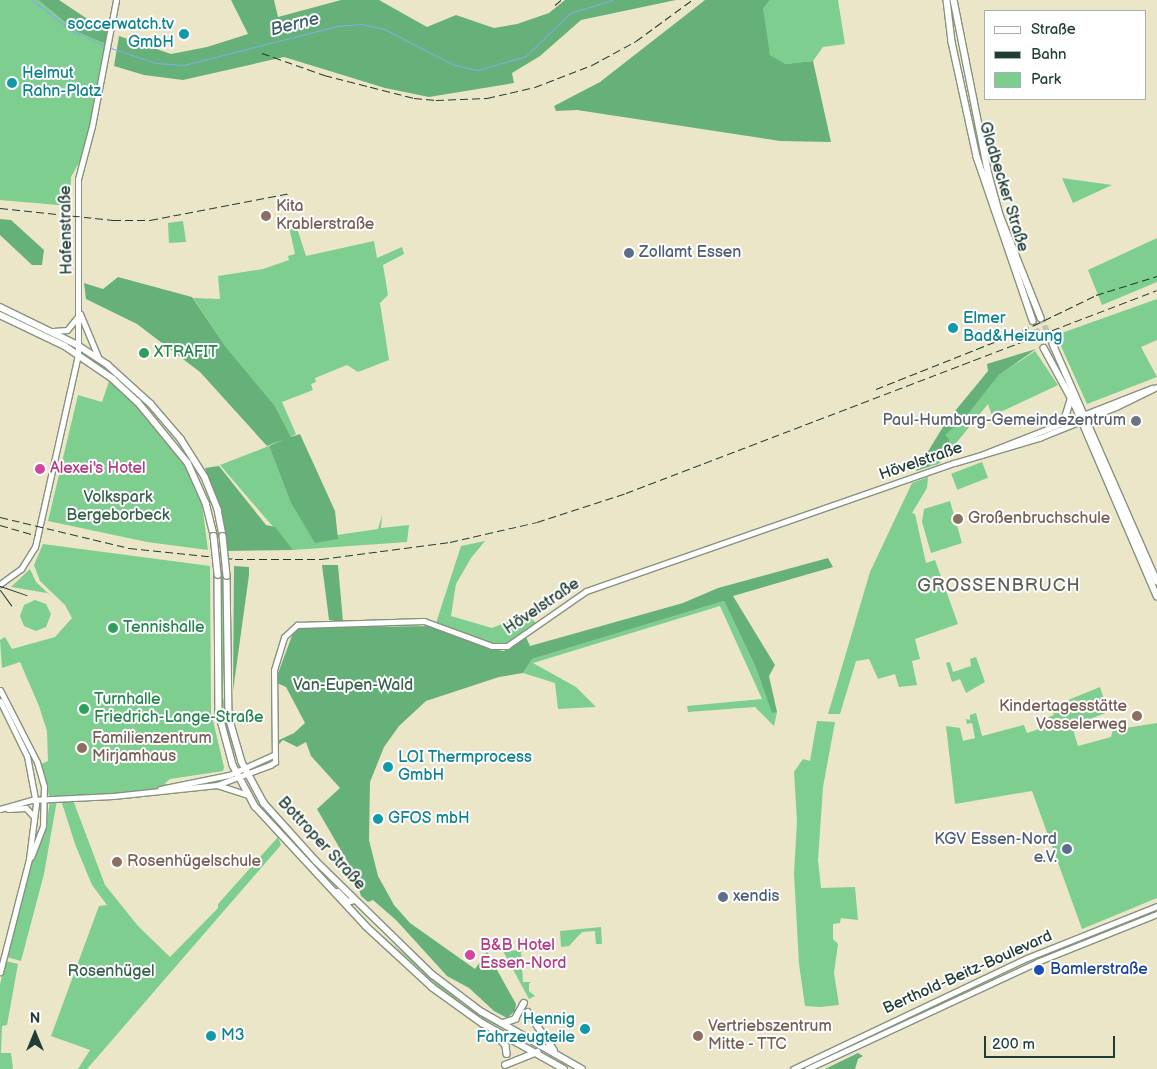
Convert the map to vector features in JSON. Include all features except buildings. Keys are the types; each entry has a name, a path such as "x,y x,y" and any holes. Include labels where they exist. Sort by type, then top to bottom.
{"main road":[{"name":"Hafenstraße","path":"0,584 19,572 31,556 80,346 78,179 108,51 116,0"},
{"name":"Gladbecker Straße","path":"947,0 951,35 977,157 1033,321"},
{"name":"Gladbecker Straße","path":"954,0 959,38 979,141 993,190 1040,318"},
{"path":"951,35 959,38"},
{"name":"Bottroper Straße","path":"0,307 53,331 80,346 99,359 146,398 188,449 212,493 223,536 227,576 226,697 232,731 244,769 272,813 355,900 440,980 501,1023 556,1052 582,1069"},
{"name":"Hafenstraße","path":"80,314 99,359"},
{"path":"53,331 68,329 80,314"},
{"name":"Bottroper Straße","path":"0,316 78,355 127,391 175,444 202,491 214,536 218,575 218,705 236,772 248,795 269,824 320,879 432,987 491,1028 537,1052 564,1069"},
{"path":"1053,344 1157,596"},
{"path":"1044,348 1071,398 1082,414"},
{"name":"Hövelstraße","path":"248,776 275,762 274,669 284,637 295,626 424,621 492,646 507,646 586,591 980,456 1142,390 1156,387"},
{"name":"Hövelstraße","path":"980,456 996,453 1084,420 1156,387"},
{"path":"1064,421 1071,398"},
{"path":"1084,420 1157,581"},
{"path":"0,690 38,762 45,800 42,829 29,859"},
{"path":"0,701 27,756 36,800 29,859 0,972"},
{"path":"152,792 236,772 274,755"},
{"path":"0,809 36,800 152,792 217,785 248,776"},
{"path":"217,785 248,795"},
{"path":"0,809 26,807 34,818"},
{"path":"320,879 328,882 348,902 355,900"},
{"name":"Berthold-Beitz-Boulevard","path":"793,1069 1020,962 1157,906"},
{"name":"Berthold-Beitz-Boulevard","path":"807,1069 874,1036 1043,960 1157,914"},
{"path":"501,1023 514,1020 524,1003"},
{"path":"528,1012 556,1052"},
{"path":"491,1028 506,1046 508,1054"},
{"path":"505,1065 537,1052"}],"green space":[{"path":"0,0 38,0 77,32 108,45 84,154 71,177 70,206 0,200"},
{"path":"38,0 59,0 95,24 111,30 108,45 77,32"},
{"path":"231,0 274,0 278,17 341,0 379,0 427,27 456,15 494,28 517,24 549,13 565,0 676,0 581,20 540,56 512,73 514,83 429,97 385,88 284,57 183,80 144,75 114,66 119,36 171,54 207,47 248,34"},
{"path":"705,0 770,0 763,9 770,55 785,64 813,61 831,142 780,141 577,110 556,111 554,106 600,82"},
{"path":"770,0 838,0 845,44 823,47 813,61 785,64 776,61 770,55 763,24 763,9"},
{"path":"1062,178 1112,185 1073,203"},
{"path":"0,219 11,220 44,250 42,265 32,265 0,235"},
{"path":"183,221 186,242 169,243 168,223"},
{"path":"296,225 306,256 374,241 377,258 402,247 404,254 383,265 388,295 380,303 389,360 358,372 347,365 315,378 316,382 311,384 313,390 282,402 296,434 291,437 275,406 226,347 193,298 220,299 218,276 263,269 289,260 288,256 295,254 289,227"},
{"path":"1157,238 1157,282 1102,305 1088,270"},
{"path":"118,277 192,297 226,347 275,406 291,437 300,434 335,511 338,539 315,543 290,501 269,446 284,439 267,446 200,372 137,324 86,299 84,283 103,289"},
{"path":"1157,299 1157,340 1141,347 1157,377 1087,404 1056,335"},
{"path":"1036,349 999,375 969,413 945,435 950,440 931,466 916,471 946,422 988,371 987,364"},
{"path":"1035,351 1058,385 992,416 988,404 939,464 931,466 950,440 944,435 969,413 999,375"},
{"name":"Volkspark Bergeborbeck","path":"109,381 126,392 174,446 186,465 202,504 208,550 147,542 48,521 78,395 102,402"},
{"path":"269,446 290,501 337,539 337,535 378,529 382,515 381,528 409,525 407,542 293,550 220,465"},
{"path":"982,462 988,478 957,490 951,474"},
{"path":"219,466 266,525 275,527 293,550 227,551 216,499 205,468"},
{"path":"928,477 927,488 912,513 915,514 926,563 935,560 958,624 915,639 920,659 912,661 917,685 899,687 895,674 878,679 869,659 856,661 840,714 828,714 870,572 912,483"},
{"path":"950,501 962,543 931,553 922,522 924,509"},
{"path":"485,541 471,558 456,584 451,616 492,628 527,614 537,624 509,644 492,645 436,623 461,546"},
{"name":"Rosenhügel","path":"43,544 210,566 211,712 224,767 223,771 170,779 165,783 167,787 152,792 73,800 105,885 138,926 170,957 218,908 218,904 278,837 281,845 87,1069 78,1069 90,1050 51,1036 99,906 107,905 92,885 75,844 61,800 57,800 44,874 21,961 6,957 31,863 46,829 50,800 41,764 48,761 47,731 39,706 20,662 2,668 0,640 5,637 12,649 55,637 72,618 65,605 40,581 34,565"},
{"name":"Van-Eupen-Wald","path":"828,558 833,567 733,596 775,665 769,676 777,712 772,713 756,668 724,601 532,659 523,673 499,677 426,701 399,726 384,747 370,782 369,840 378,876 394,905 410,923 475,969 487,952 516,1004 515,1011 507,1018 494,1011 469,988 447,976 396,920 373,900 368,902 361,896 354,873 317,809 340,788 311,756 306,742 297,747 283,740 277,746 277,741 294,733 305,723 286,687 277,683 277,676 293,633 301,628 429,626 488,648 504,651 525,635 530,646 683,603 718,588"},
{"path":"322,565 338,565 343,622 329,620"},
{"path":"234,566 249,567 249,575 233,691"},
{"path":"30,569 36,582 53,598 47,593 11,587"},
{"path":"221,571 224,571 225,617 223,697 237,762 227,730 221,693"},
{"path":"35,600 46,604 51,614 46,627 36,631 24,626 20,616 24,605"},
{"path":"724,601 756,668 772,712 777,712 774,726 755,707 688,712 687,706 762,699 720,606 533,663 576,687 596,707 558,709 555,683 523,673 532,659"},
{"path":"976,657 985,682 966,693 960,679 952,682 946,663 950,662 953,672 971,666 970,659"},
{"path":"1100,687 1108,712 1072,726 1078,746 1111,737 1113,730 1157,723 1157,898 1082,929 1032,791 955,804 946,726 960,728 963,741 975,738 972,723 967,724 966,719 970,720 970,715 976,713 982,736 1024,725 1027,733 1048,726 1045,719 1054,715 1051,707"},
{"path":"817,721 835,722 823,787 818,860 821,888 855,887 858,920 841,918 840,923 833,924 833,939 838,944 834,973 839,1005 820,1007 805,1006 799,964 794,874 797,821 794,772 803,759 810,761"},
{"path":"601,927 602,944 596,944 595,931 582,932 569,946 561,947 560,931"},
{"path":"389,941 463,1004 513,1034 468,1011 448,996"},
{"path":"521,950 523,982 532,982 529,983 529,991 535,996 529,999 503,951"},
{"path":"6,961 18,964 7,1025 2,1026 1,1053 11,1053 13,1069 0,1069 0,984"},
{"path":"858,1053 863,1056 858,1059 855,1069 825,1069"}],"waterway":[{"name":"Berne","path":"32,0 72,31 105,46"},
{"name":"Berne","path":"108,47 155,63 184,65 337,26 361,24 384,29 454,65 478,70 526,56 570,13 612,0"}],"tunnel":[{"path":"1041,318 1053,344"},
{"path":"1033,321 1044,348"}],"tram line":[{"path":"0,586 26,595"},
{"path":"0,590 11,605"}],"railway":[{"path":"555,5 561,0"},
{"path":"262,53 324,75 414,98 436,100 487,98 535,87 592,65 636,41 692,0"},
{"path":"0,208 113,220 150,220 290,193"},
{"path":"876,389 1022,331 1096,295 1157,276"},
{"path":"0,517 129,548 235,559 321,559 450,542 537,522 626,493 1157,290"},
{"path":"0,525 36,535"}],"place":[{"name":"soccerwatch.tv GmbH","path":"184,34"},
{"name":"Helmut Rahn-Platz","path":"12,83"},
{"name":"Kita Krablerstraße","path":"266,216"},
{"name":"Zollamt Essen","path":"629,253"},
{"name":"Elmer Bad&Heizung","path":"953,328"},
{"name":"XTRAFIT","path":"144,353"},
{"name":"Paul-Humburg-Gemeindezentrum","path":"1136,421"},
{"name":"Alexei's Hotel","path":"40,469"},
{"name":"Großenbruchschule","path":"958,519"},
{"name":"Tennishalle","path":"113,628"},
{"name":"Turnhalle Friedrich-Lange-Straße","path":"84,709"},
{"name":"Kindertagesstätte Vosselerweg","path":"1137,716"},
{"name":"Familienzentrum Mirjamhaus","path":"82,748"},
{"name":"LOI Thermprocess GmbH","path":"388,767"},
{"name":"GFOS mbH","path":"378,819"},
{"name":"KGV Essen-Nord e.V.","path":"1067,849"},
{"name":"Rosenhügelschule","path":"117,862"},
{"name":"xendis","path":"723,897"},
{"name":"B&B Hotel Essen-Nord","path":"470,955"},
{"name":"Bamlerstraße","path":"1039,970"},
{"name":"Hennig Fahrzeugteile","path":"585,1029"},
{"name":"M3","path":"211,1036"},
{"name":"Vertriebszentrum Mitte - TTC","path":"698,1036"}],"district":[{"name":"GROSSENBRUCH","path":"999,586"}]}
